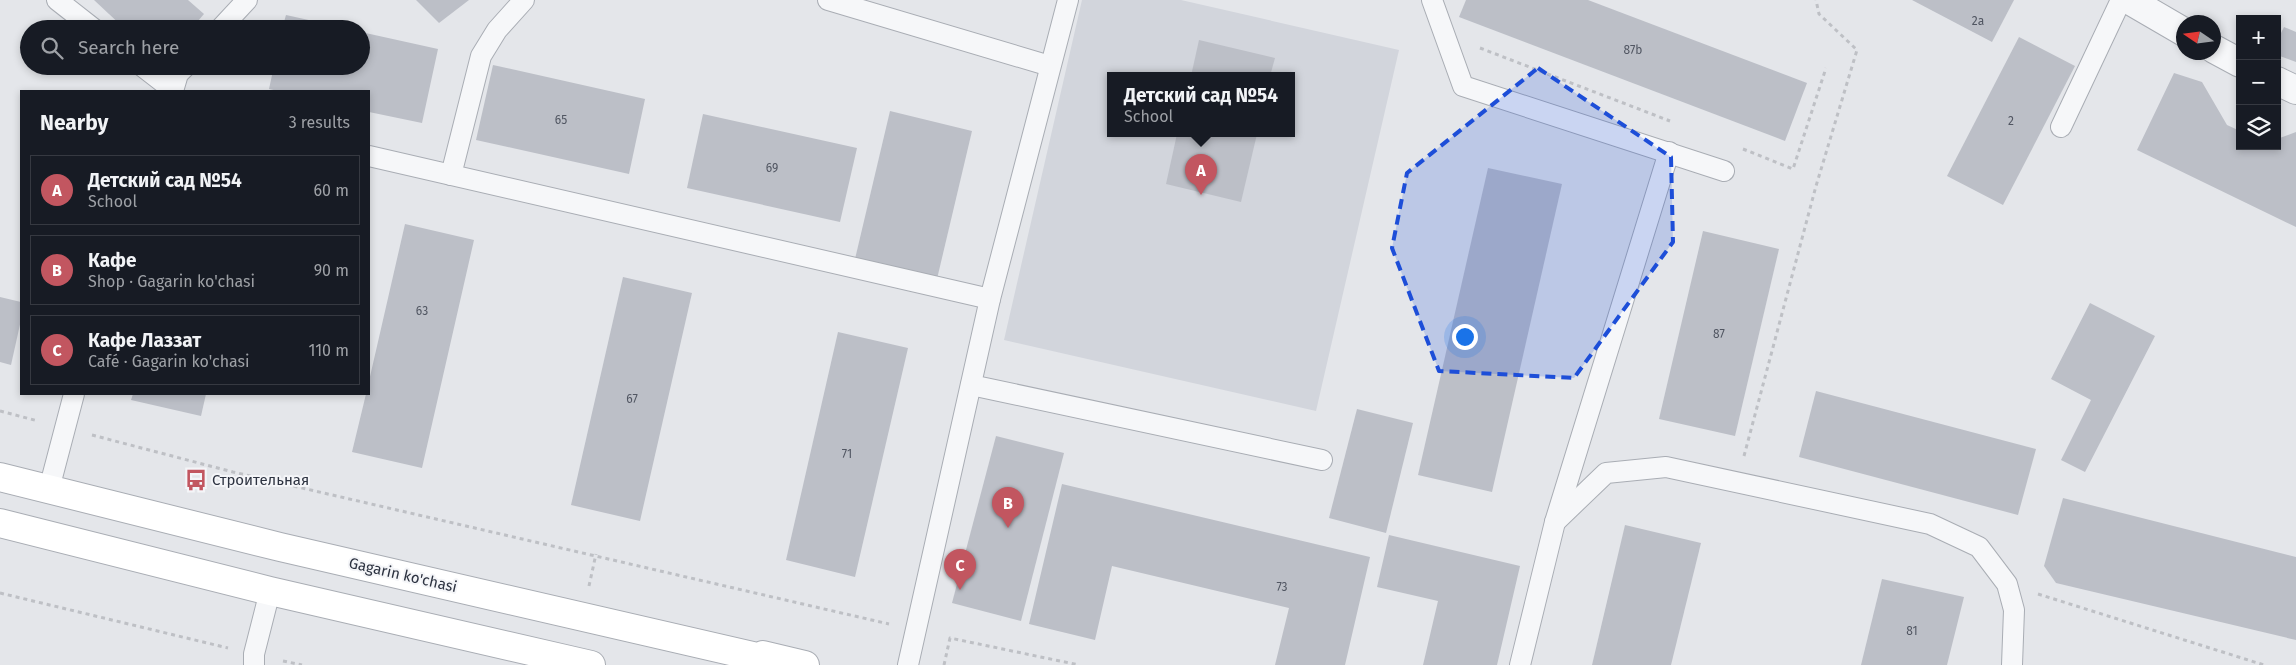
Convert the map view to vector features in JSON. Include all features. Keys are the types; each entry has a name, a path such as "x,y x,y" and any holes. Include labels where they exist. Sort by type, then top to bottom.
{"main road":[{"name":"Gagarin ko'chasi","path":"0,477 280,547 756,657 761,658 763,656 805,665"},
{"path":"0,523 270,591 580,663"}],"street":[{"path":"2129,0 2176,27"},
{"path":"2221,53 2236,61"},
{"path":"2281,83 2296,90"}],"lane":[{"path":"57,0 83,20"},
{"path":"228,20 247,0"},
{"path":"451,175 481,56 497,30 524,0"},
{"path":"828,0 1050,66"},
{"path":"908,665 990,299 1068,0"},
{"path":"1432,0 1463,86 1724,171"},
{"path":"2061,127 2121,0"},
{"path":"153,75 172,90"},
{"path":"173,90 178,75"},
{"path":"1520,665 1555,522 1669,152"},
{"path":"370,156 990,299"},
{"path":"971,385 1322,460"},
{"path":"49,489 74,395"},
{"path":"1555,522 1606,473 1666,467 1930,524 1980,546 2007,584 2014,610 2012,665"},
{"path":"254,659 270,591"}],"path":[{"path":"1737,483 1816,186 1858,50 1819,14 1816,0"},
{"path":"1444,34 1670,121"},
{"path":"1741,148 1793,168 1826,68"},
{"path":"0,411 233,472 661,569 950,638 1079,665"},
{"path":"2007,584 2264,665"},
{"path":"0,593 254,659 302,665"},
{"path":"944,665 950,638"}],"highlighted area":[{"path":"1538,68 1671,157 1673,242 1574,378 1439,371 1392,248 1407,173"}],"shaded area":[{"path":"1082,0 1181,0 1399,50 1316,411 1004,340"}],"building":[{"path":"94,0 188,0 204,14 199,20 115,20"},
{"path":"416,0 469,0 439,23"},
{"path":"1466,0 1588,0 1807,83 1785,141 1459,17"},
{"path":"1912,0 2014,0 1992,42"},
{"path":"286,15 309,20 285,20"},
{"path":"2284,27 2296,32 2296,62 2281,56 2281,33"},
{"path":"370,34 438,49 422,123 370,112 370,90 269,89 272,75 370,75"},
{"path":"2019,37 2075,66 2003,205 1947,176"},
{"path":"1199,40 1275,58 1271,72 1192,72"},
{"path":"493,65 645,99 629,174 476,140"},
{"path":"2174,73 2202,82 2227,125 2236,129 2236,150 2281,150 2281,138 2296,132 2296,227 2137,150"},
{"path":"890,111 972,131 937,279 855,259"},
{"path":"703,114 857,148 840,222 687,188"},
{"path":"1176,137 1256,137 1241,202 1166,184"},
{"path":"1488,168 1562,184 1492,492 1418,475"},
{"path":"405,224 474,240 422,468 352,452 366,395 370,395 370,377"},
{"path":"1703,231 1779,249 1735,436 1659,419"},
{"path":"623,277 692,293 640,521 571,505"},
{"path":"0,297 20,302 20,324 11,365 0,362"},
{"path":"2090,303 2155,336 2085,472 2061,460 2091,400 2051,379"},
{"path":"838,332 908,348 855,577 786,560"},
{"path":"1816,391 2036,449 2018,515 1799,457"},
{"path":"133,395 206,395 201,416 131,400"},
{"path":"1357,409 1413,423 1386,533 1329,518"},
{"path":"996,436 1064,453 1021,621 952,603"},
{"path":"1062,484 1370,557 1345,665 1275,665 1289,608 1112,566 1095,640 1029,624"},
{"path":"2063,498 2296,557 2296,640 2056,583 2044,566"},
{"path":"1625,525 1701,543 1671,665 1592,665"},
{"path":"1389,535 1520,566 1497,665 1423,665 1438,601 1377,587"},
{"path":"1882,579 1964,597 1947,665 1861,665"}],"place":[{"name":"Детский сад №54","path":"1201,195"},
{"name":"Строительная","path":"196,480"},
{"name":"Кафе","path":"1008,528"},
{"name":"Кафе Лаззат","path":"960,590"}]}
